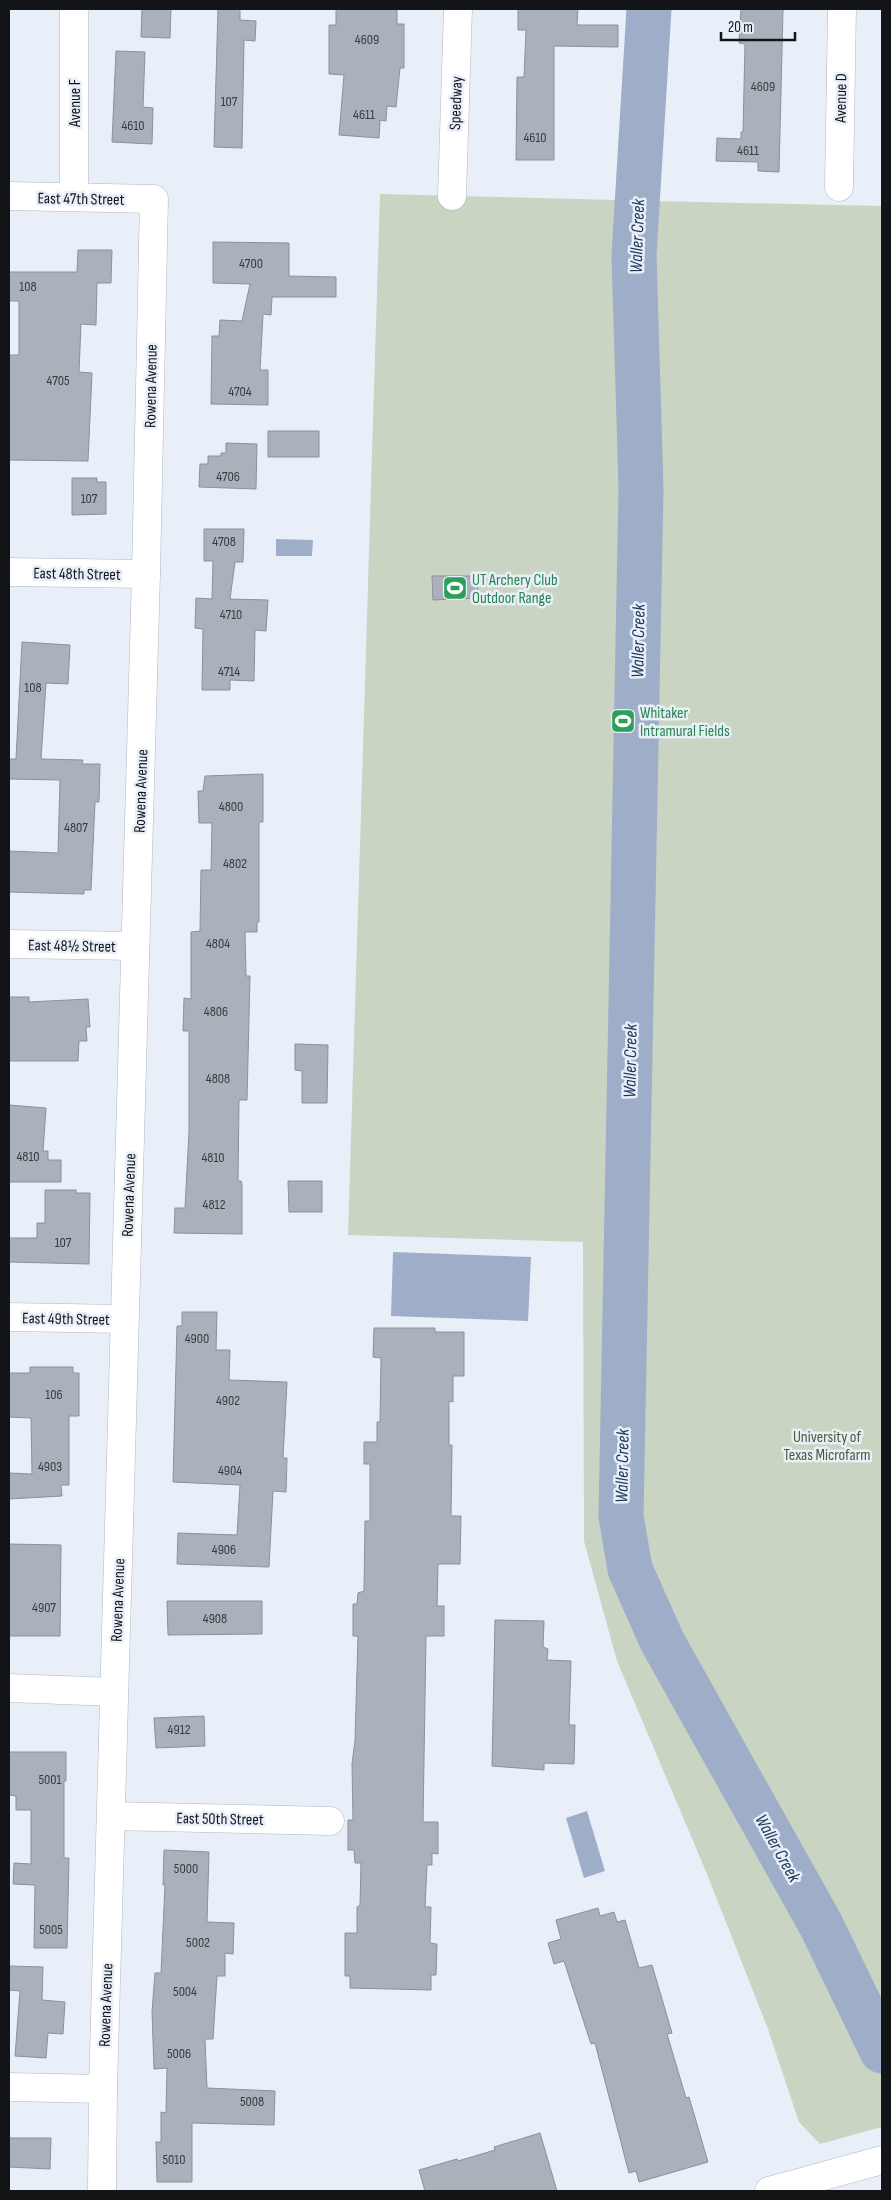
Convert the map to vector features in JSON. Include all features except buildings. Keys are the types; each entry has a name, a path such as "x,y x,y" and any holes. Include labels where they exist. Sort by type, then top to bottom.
{"street":[{"name":"Avenue F","path":"74,9 74,197"},
{"name":"Speedway","path":"452,196 458,9"},
{"name":"Avenue D","path":"839,187 842,9"},
{"name":"East 47th Street","path":"9,196 154,199"},
{"name":"Rowena Avenue","path":"102,2191 103,2089 146,574 154,199"},
{"name":"East 48th Street","path":"9,572 146,574"},
{"name":"East 48½ Street","path":"9,944 135,946"},
{"name":"East 49th Street","path":"9,1317 124,1319"},
{"path":"9,1688 114,1692"},
{"name":"East 50th Street","path":"111,1816 330,1821"},
{"path":"9,2087 103,2089"},
{"path":"769,2191 882,2160"}],"green space":[{"name":"Whitaker Intramural Fields","path":"627,9 662,9 654,201 882,206 882,2127 820,2144 799,2122 768,2029 707,1874 617,1661 584,1541 583,1242 348,1235 380,194 617,200"}],"water":[{"path":"276,539 313,540 312,556 276,556"},
{"path":"393,1252 531,1257 528,1321 391,1316"},
{"path":"587,1811 605,1871 584,1878 566,1818"}],"waterway":[{"name":"Waller Creek","path":"649,9 634,255 641,489 621,1516 630,1569 662,1641 821,1925 882,2051"}],"place":[{"name":"UT Archery Club Outdoor Range","path":"455,588"},
{"name":"Whitaker Intramural Fields","path":"623,721"}],"park label":[{"name":"University of Texas Microfarm","path":"827,1445"}]}
